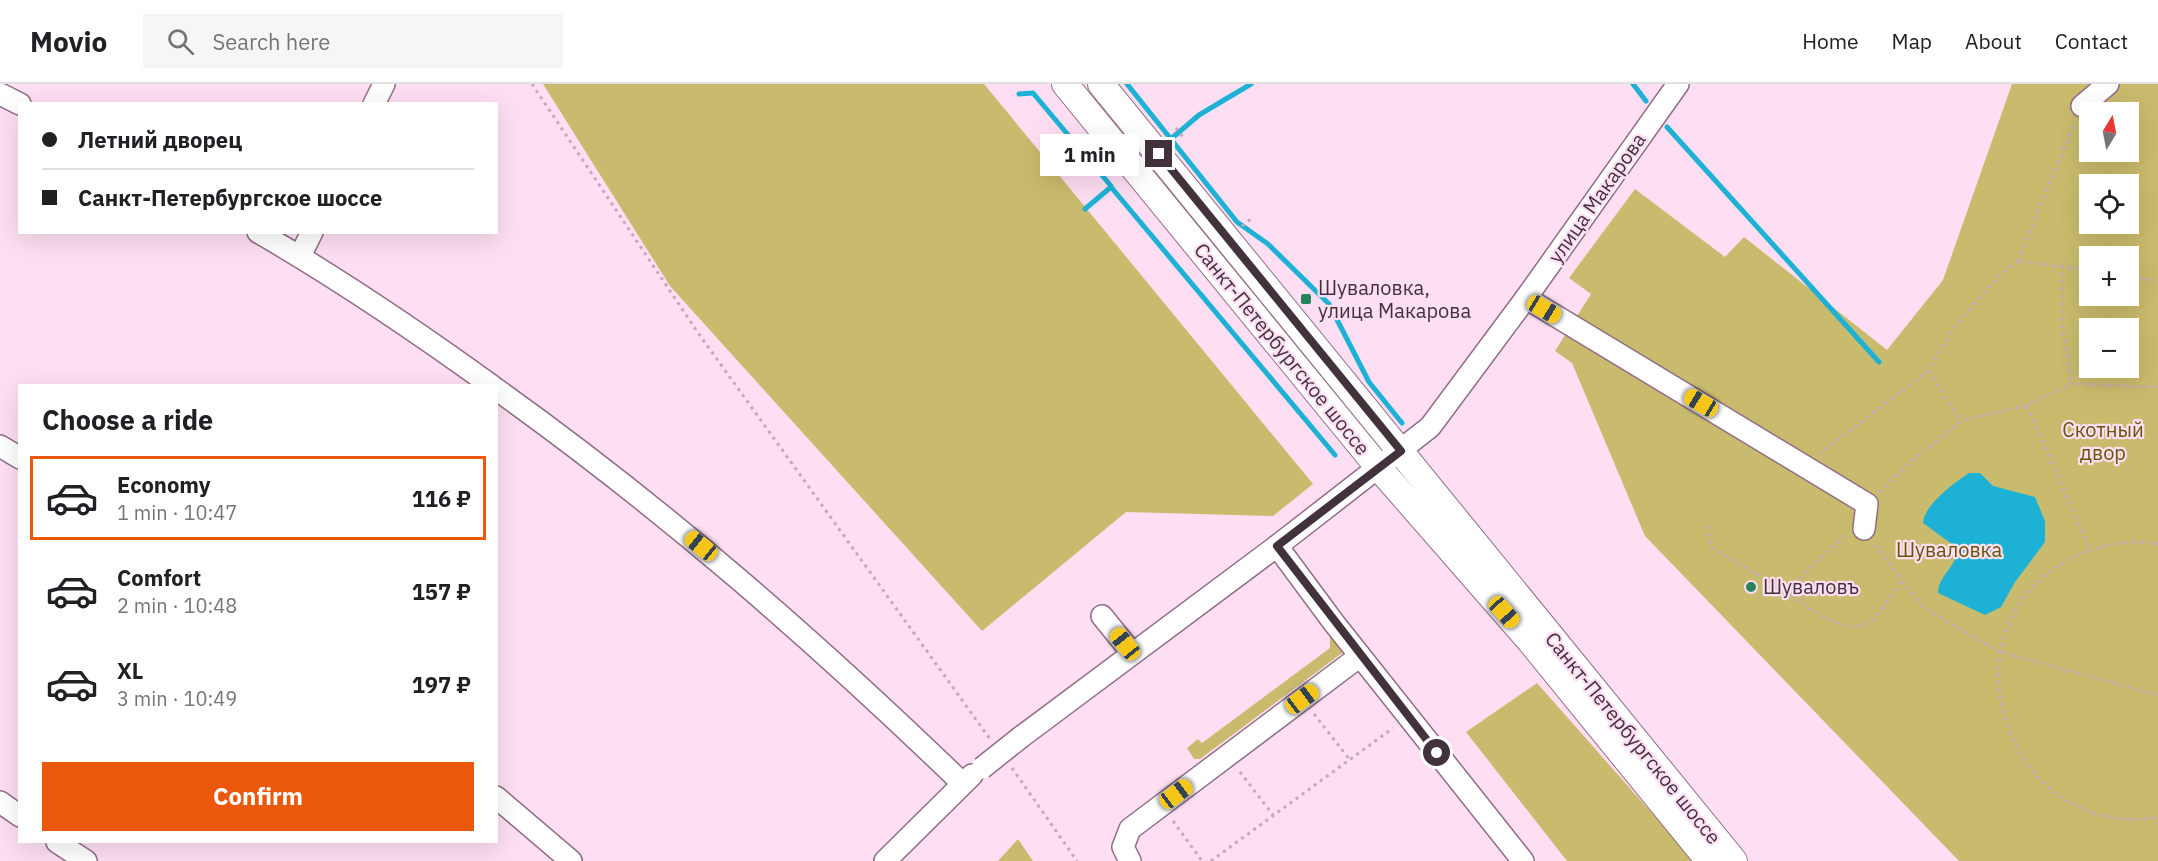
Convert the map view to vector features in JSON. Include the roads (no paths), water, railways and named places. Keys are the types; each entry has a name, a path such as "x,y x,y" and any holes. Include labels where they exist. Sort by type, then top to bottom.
{"main road":[{"name":"Санкт-Петербургское шоссе","path":"1065,84 1379,468 1530,641 1709,861"},
{"name":"Санкт-Петербургское шоссе","path":"1101,84 1734,861"}],"street":[{"path":"375,102 384,84"},
{"name":"улица Макарова","path":"885,861 962,783 1277,546 1430,427 1526,298 1678,84"},
{"path":"2087,102 2108,84"},
{"path":"0,94 18,104"},
{"path":"262,234 300,256 430,341 489,384"},
{"path":"300,256 311,234"},
{"path":"1526,298 1806,465 1867,504 1864,530"},
{"path":"498,390 566,439 725,566 829,656 962,783"},
{"path":"0,446 18,457"},
{"path":"1277,546 1360,656 1523,861"},
{"path":"1102,616 1132,653"},
{"path":"1130,861 1123,847 1130,830 1360,656"},
{"path":"498,799 571,861"},
{"path":"0,802 18,815"},
{"path":"59,843 86,861"}],"water":[{"path":"1969,473 1980,473 1993,486 2035,497 2045,521 2045,542 2015,582 2001,607 1985,615 1938,593 1941,581 1955,559 1956,547 1923,523 1928,509 1934,502 1948,488"}],"waterway":[{"path":"1127,84 1237,222 1268,244 1329,304 1369,382 1402,423"},
{"path":"1172,138 1199,115 1251,84"},
{"path":"1633,84 1646,101"},
{"path":"1019,94 1033,93 1111,186"},
{"path":"1667,127 1879,362"},
{"path":"1085,209 1111,187 1335,455"}],"place":[{"name":"Шуваловка, улица Макарова","path":"1306,299"},
{"name":"Шуваловъ","path":"1751,587"}],"park label":[{"name":"Скотный двор","path":"2103,442"},
{"name":"Шуваловка","path":"1949,550"}]}
